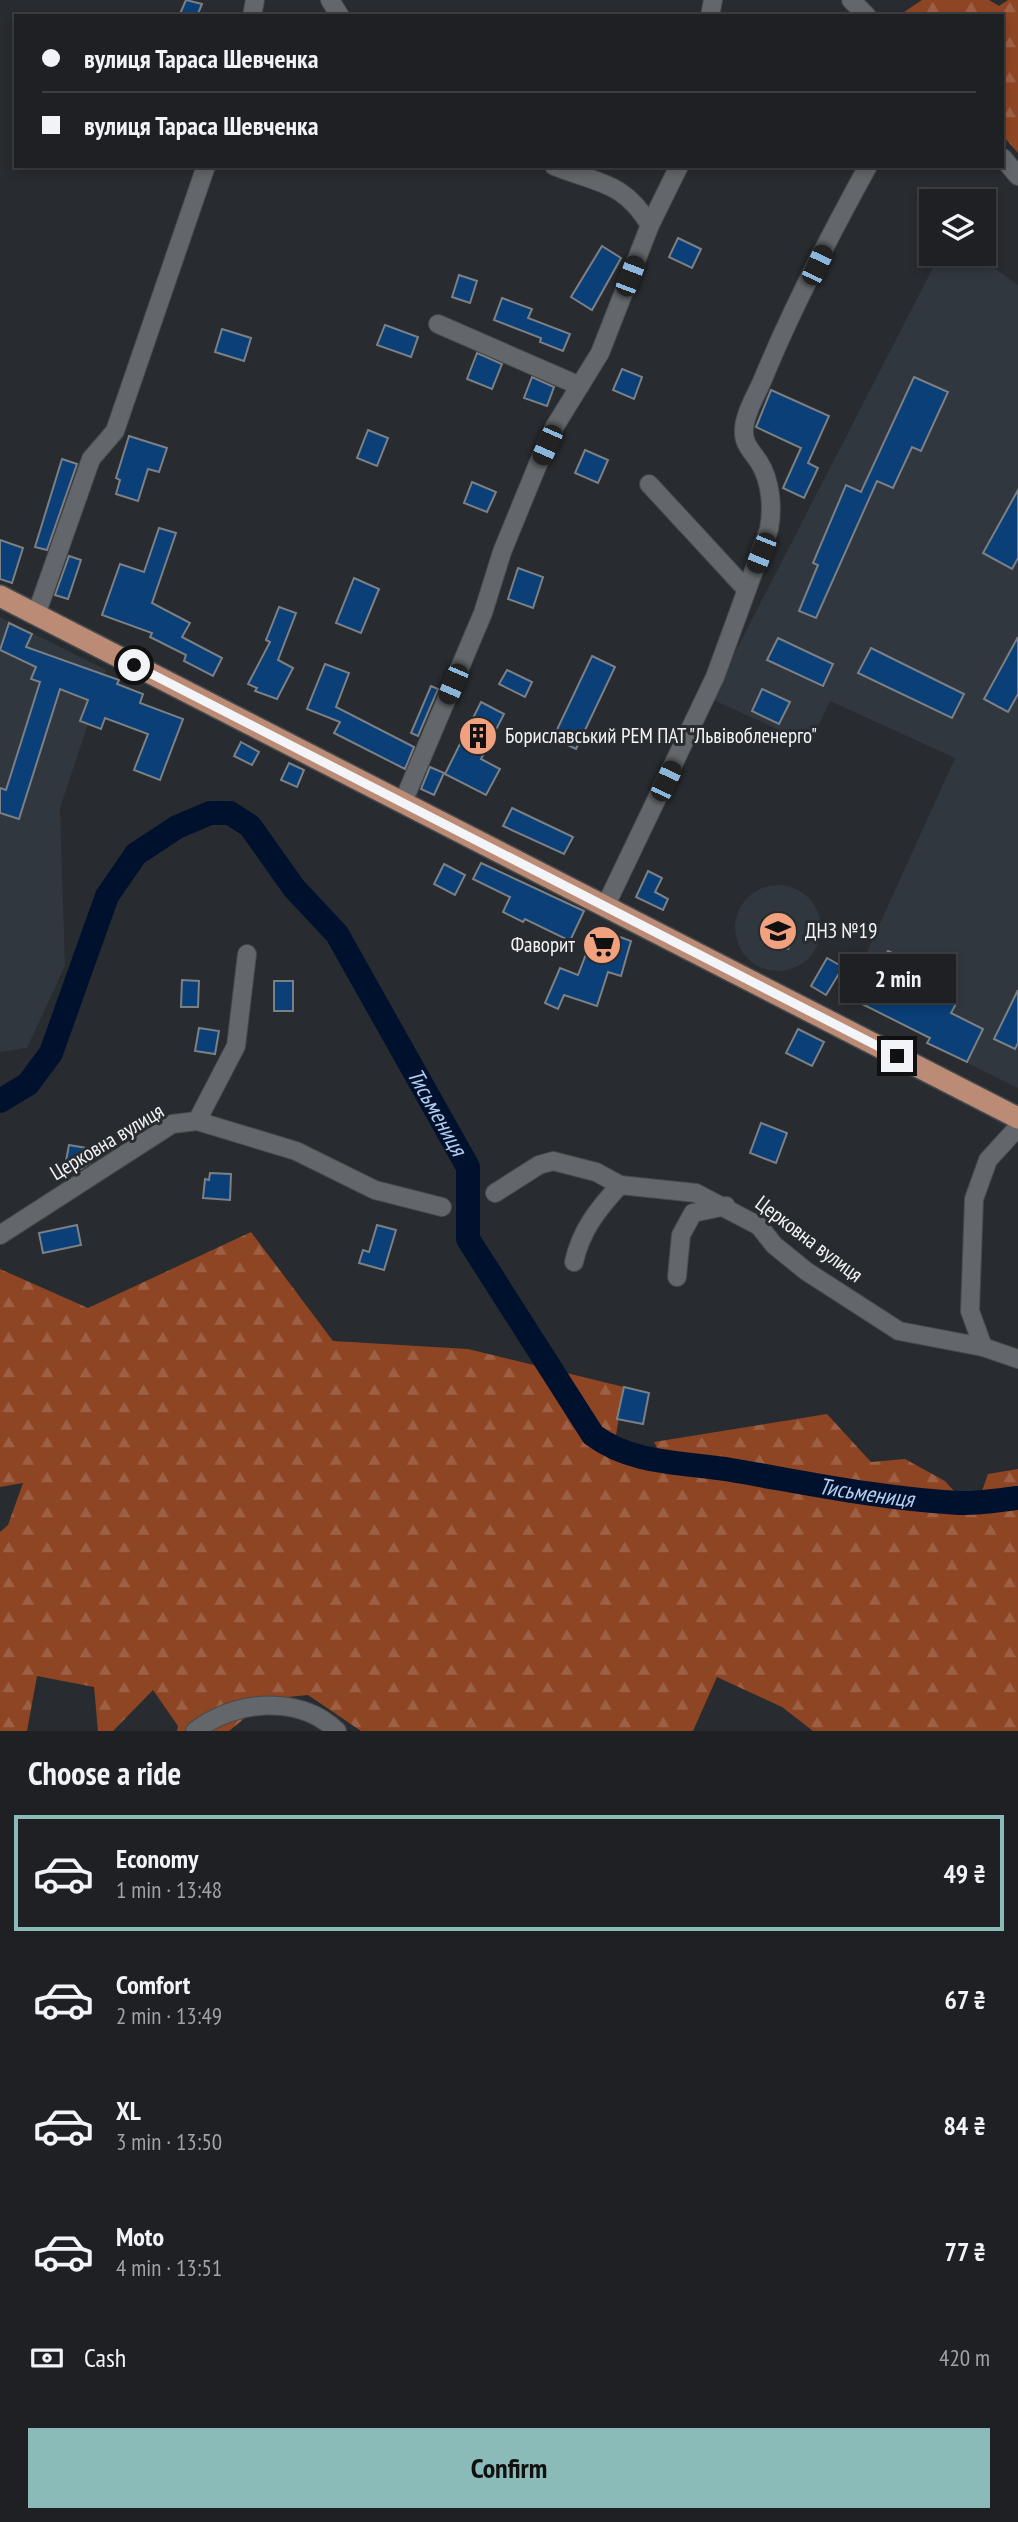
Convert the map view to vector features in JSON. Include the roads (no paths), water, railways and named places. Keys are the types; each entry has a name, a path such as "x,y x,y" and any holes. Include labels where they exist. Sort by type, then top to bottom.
{"main road":[{"path":"0,596 1018,1118"}],"street":[{"path":"851,0 865,14"},
{"path":"1004,159 1018,176"},
{"path":"36,615 91,458 115,431 205,168"},
{"path":"560,168 621,190 638,205 650,225"},
{"path":"403,802 483,613 522,501 555,426 600,353 650,225 678,168"},
{"path":"605,908 715,677 772,516 769,488 760,463 743,438 744,424 775,350 834,228 867,168"},
{"path":"438,324 580,386"},
{"path":"649,484 746,589"},
{"path":"197,1121 236,1046 247,954"},
{"name":"Церковна вулиця","path":"0,1235 172,1124 197,1121 296,1150 375,1189 442,1207"},
{"path":"984,1347 970,1311 974,1199 988,1160 1018,1127"},
{"name":"Церковна вулиця","path":"495,1194 539,1165 554,1161 596,1172 620,1185 696,1193 726,1206 759,1226 774,1245 806,1271 899,1331 984,1347 1018,1359"},
{"path":"574,1262 579,1240 596,1212 620,1185"},
{"path":"677,1277 681,1235 693,1213 726,1206"},
{"path":"195,1731 237,1711 271,1703 294,1708 330,1724 337,1731"}],"waterway":[{"name":"Тисьмениця","path":"0,1101 28,1084 51,1053 107,896 136,854 177,827 210,813 230,813 250,826 294,888 337,934 468,1167 468,1239 593,1435 625,1452 659,1461 873,1494 959,1503 1018,1498"}],"place":[{"name":"Бориславський РЕМ ПАТ \"Львівобленерго\"","path":"478,736"},
{"name":"ДНЗ №19","path":"778,931"},
{"name":"Фаворит","path":"602,945"}]}
